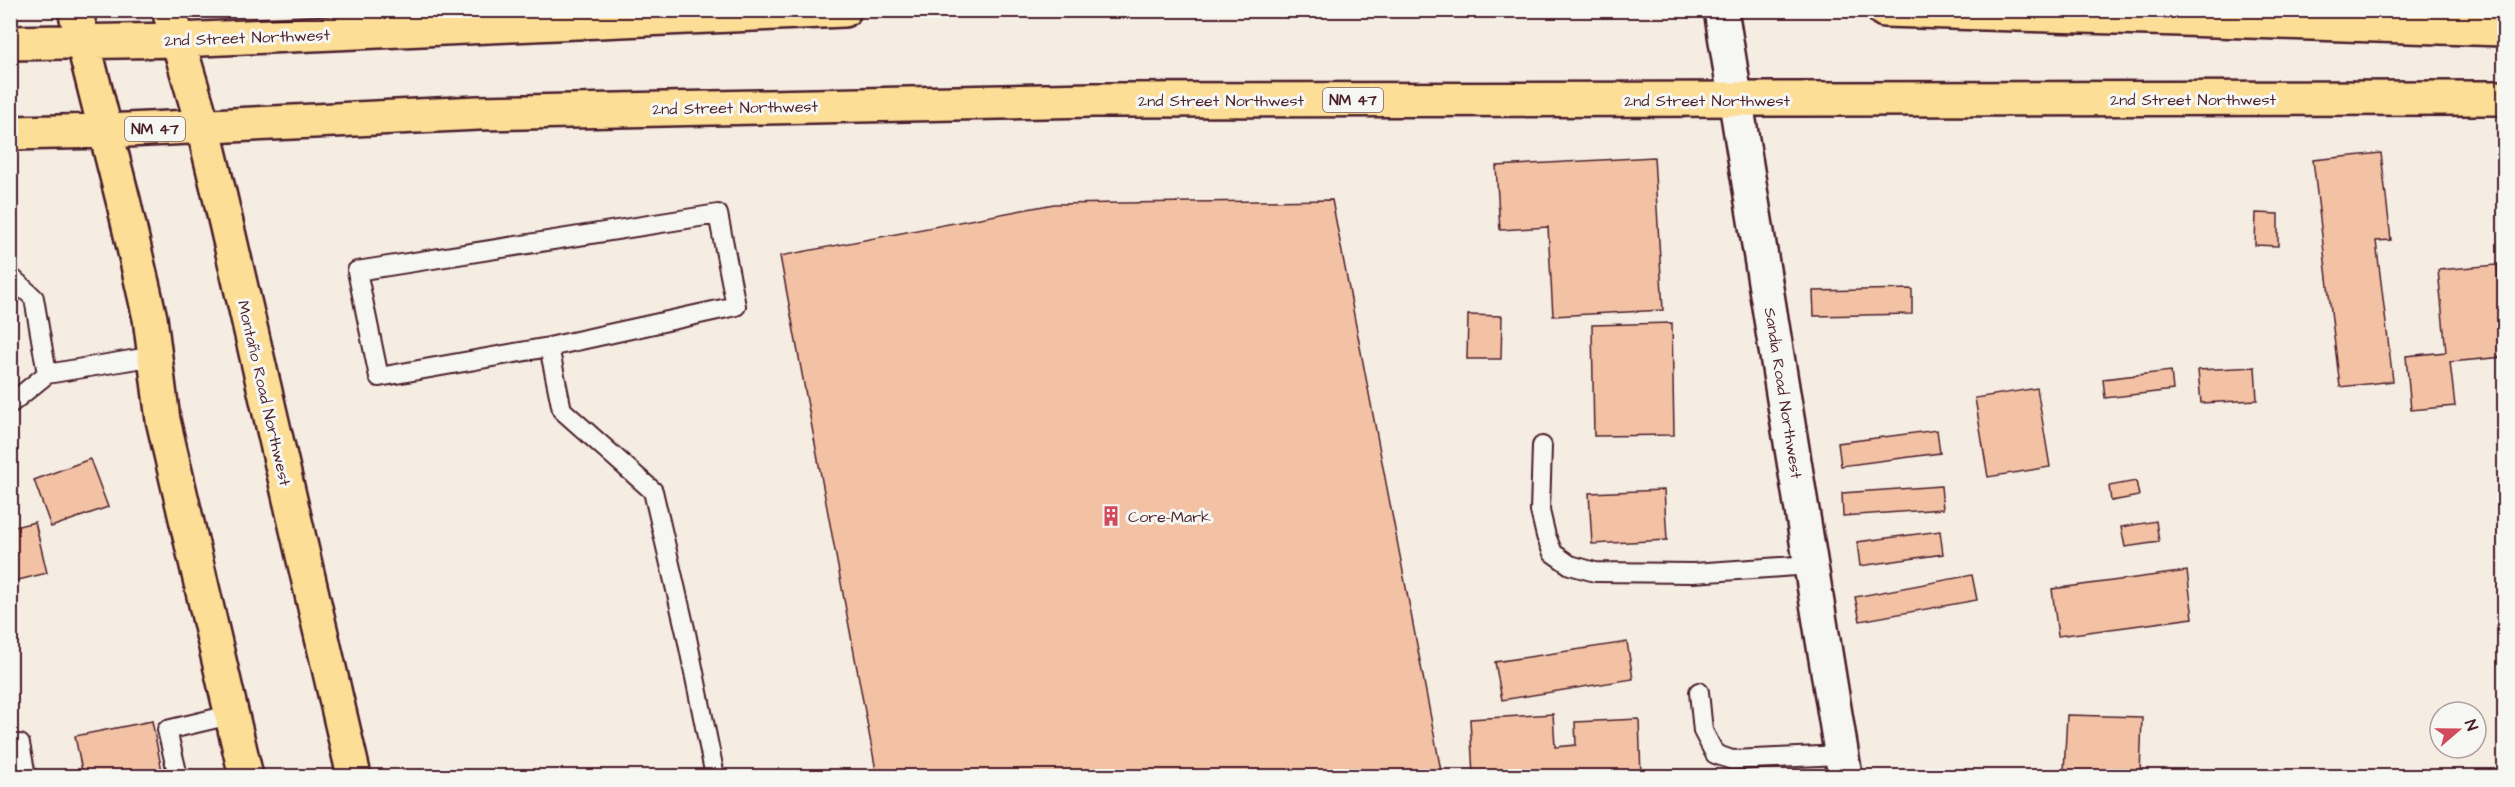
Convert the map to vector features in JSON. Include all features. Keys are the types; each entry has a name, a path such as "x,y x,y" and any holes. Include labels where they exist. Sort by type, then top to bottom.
{"main road":[{"path":"75,10 150,318 163,420 246,777"},
{"name":"2nd Street Northwest","path":"10,43 82,42 173,25 844,10"},
{"path":"1884,10 2505,29"},
{"name":"Montaño Road Northwest","path":"173,25 203,126 354,777"},
{"name":"2nd Street Northwest","path":"10,133 106,131 478,112 1081,101 2505,98"}],"street":[{"name":"Sandia Road Northwest","path":"1721,10 1843,766"}],"lane":[{"path":"718,214 736,306 549,346 379,377 357,271 718,214"},
{"path":"10,276 34,298 47,375"},
{"path":"549,346 562,410 653,491 686,633 715,777"},
{"path":"10,404 47,375 154,356"},
{"path":"1542,446 1540,511 1546,536 1554,553 1570,565 1595,572 1693,573 1811,565"},
{"path":"1699,692 1703,731 1715,754 1732,760 1843,766"},
{"path":"178,777 167,730 230,715"},
{"path":"20,744 26,777"}],"building":[{"path":"2381,153 2391,240 2376,241 2393,381 2340,387 2313,160"},
{"path":"1654,157 1663,310 1553,316 1548,227 1500,230 1496,166"},
{"name":"Core-Mark","path":"1332,200 1442,776 877,776 780,256 1054,204"},
{"path":"2256,213 2278,214 2278,246 2255,245"},
{"path":"2497,265 2504,357 2450,362 2455,406 2411,410 2406,356 2446,352 2438,270"},
{"path":"1912,289 1912,314 1814,316 1813,291"},
{"path":"1468,315 1502,316 1501,359 1467,359"},
{"path":"1672,323 1674,435 1594,436 1592,325"},
{"path":"2255,367 2257,400 2201,403 2198,370"},
{"path":"2171,371 2173,390 2105,398 2103,379"},
{"path":"2037,388 2050,467 1988,477 1975,398"},
{"path":"1937,430 1940,453 1841,466 1838,443"},
{"path":"90,459 108,507 51,527 34,480"},
{"path":"2136,481 2139,496 2111,501 2109,486"},
{"path":"1941,486 1943,509 1843,516 1842,493"},
{"path":"1664,490 1667,540 1592,544 1589,493"},
{"path":"2156,521 2159,542 2125,547 2121,527"},
{"path":"35,522 47,573 10,582 10,528"},
{"path":"1940,531 1943,554 1860,566 1857,542"},
{"path":"2187,571 2193,618 2058,636 2052,589"},
{"path":"1972,575 1977,600 1860,621 1855,597"},
{"path":"1627,642 1633,679 1502,700 1495,662"},
{"path":"1553,714 1555,747 1576,745 1575,722 1639,719 1641,776 1473,776 1470,719"},
{"path":"2067,715 2142,717 2140,774 2064,771"},
{"path":"152,721 163,776 83,776 75,736"}],"place":[{"name":"Core-Mark","path":"1111,516"}]}
